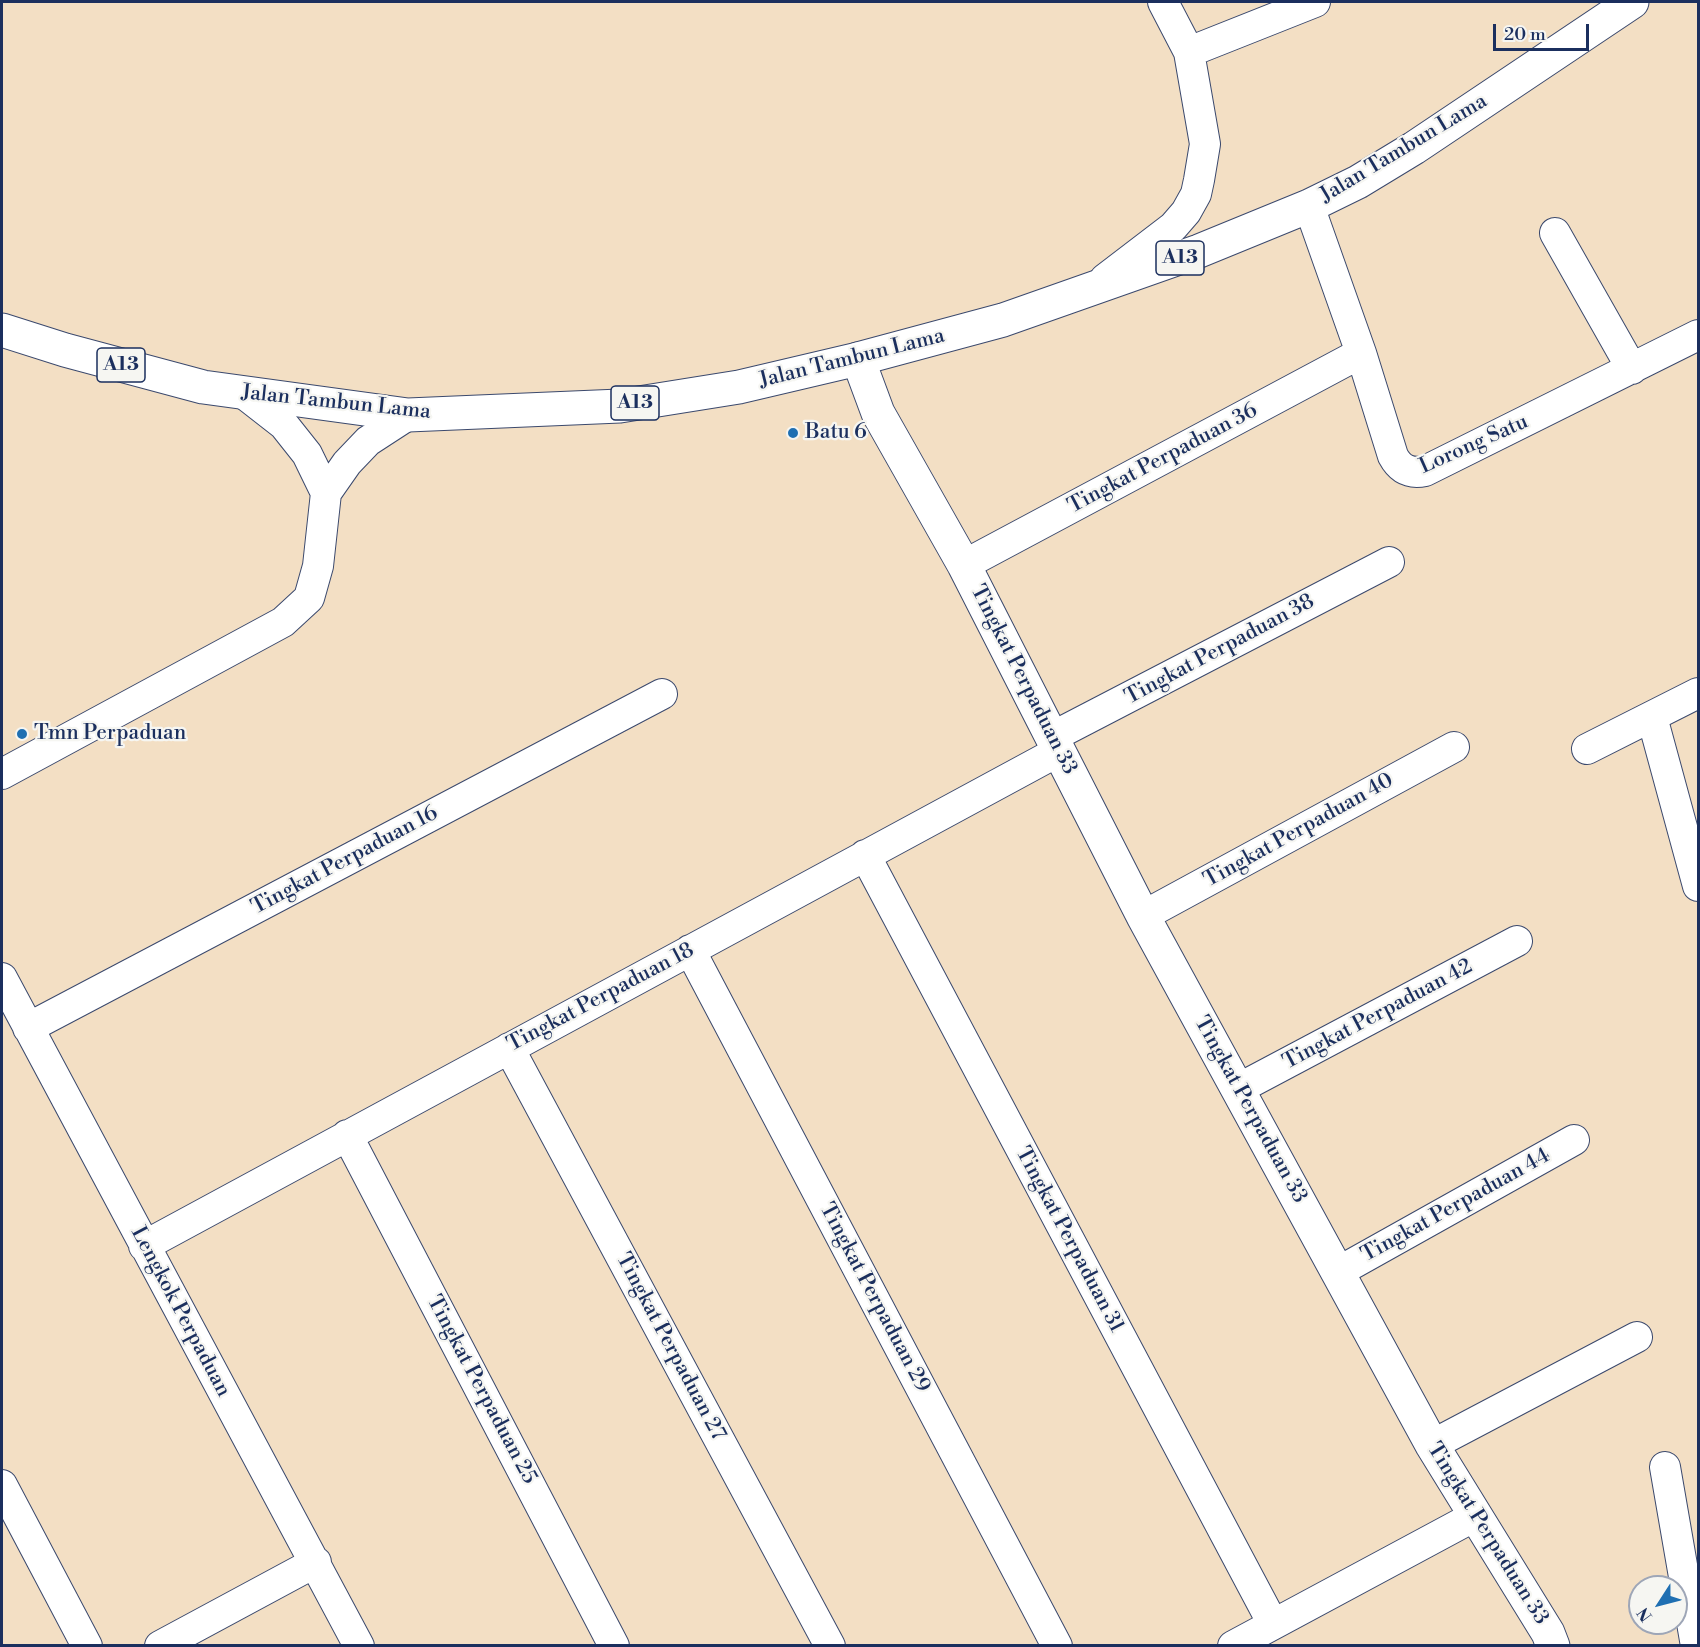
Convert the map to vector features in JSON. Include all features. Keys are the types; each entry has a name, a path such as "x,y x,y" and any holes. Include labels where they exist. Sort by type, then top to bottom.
{"main road":[{"name":"Jalan Tambun Lama","path":"2,330 65,350 203,387 408,415 620,406 739,387 858,359 1003,320 1199,251 1309,206 1358,182 1414,148 1632,2"},
{"name":"Tingkat Perpaduan 33","path":"858,359 878,413 964,565 1143,916 1432,1445 1548,1633 1553,1646"}],"street":[{"path":"1089,290 1173,227 1186,212 1196,194 1205,144 1189,52 1163,2"},
{"path":"1189,52 1315,2"},
{"name":"Lorong Satu","path":"1309,206 1361,353 1393,456 1397,464 1415,473 1425,471 1698,335"},
{"path":"1555,233 1632,369"},
{"name":"Tingkat Perpaduan 36","path":"964,565 1361,353"},
{"path":"243,393 284,425 307,454 326,493"},
{"path":"2,774 283,622 309,598 318,566 326,493 347,462 368,441 408,415"},
{"name":"Tingkat Perpaduan 38","path":"1055,744 1389,562"},
{"path":"1587,749 1698,693"},
{"name":"Tingkat Perpaduan 16","path":"28,1028 662,694"},
{"path":"1652,717 1698,886"},
{"name":"Tingkat Perpaduan 18","path":"144,1245 865,855 1055,744"},
{"name":"Tingkat Perpaduan 40","path":"1143,916 1454,747"},
{"name":"Tingkat Perpaduan 31","path":"865,855 1273,1624"},
{"name":"Tingkat Perpaduan 42","path":"1238,1089 1517,941"},
{"name":"Tingkat Perpaduan 29","path":"690,950 1058,1646"},
{"name":"Lengkok Perpaduan","path":"2,978 359,1646"},
{"name":"Tingkat Perpaduan 27","path":"509,1048 830,1646"},
{"name":"Tingkat Perpaduan 25","path":"347,1135 614,1646"},
{"name":"Tingkat Perpaduan 44","path":"1338,1272 1574,1140"},
{"path":"1432,1445 1636,1337"},
{"path":"1665,1467 1696,1646"},
{"path":"2,1485 87,1646"},
{"path":"1233,1646 1475,1516"},
{"path":"160,1646 316,1562"}],"place":[{"name":"Batu 6","path":"793,433"},
{"name":"Tmn Perpaduan","path":"22,734"}]}
